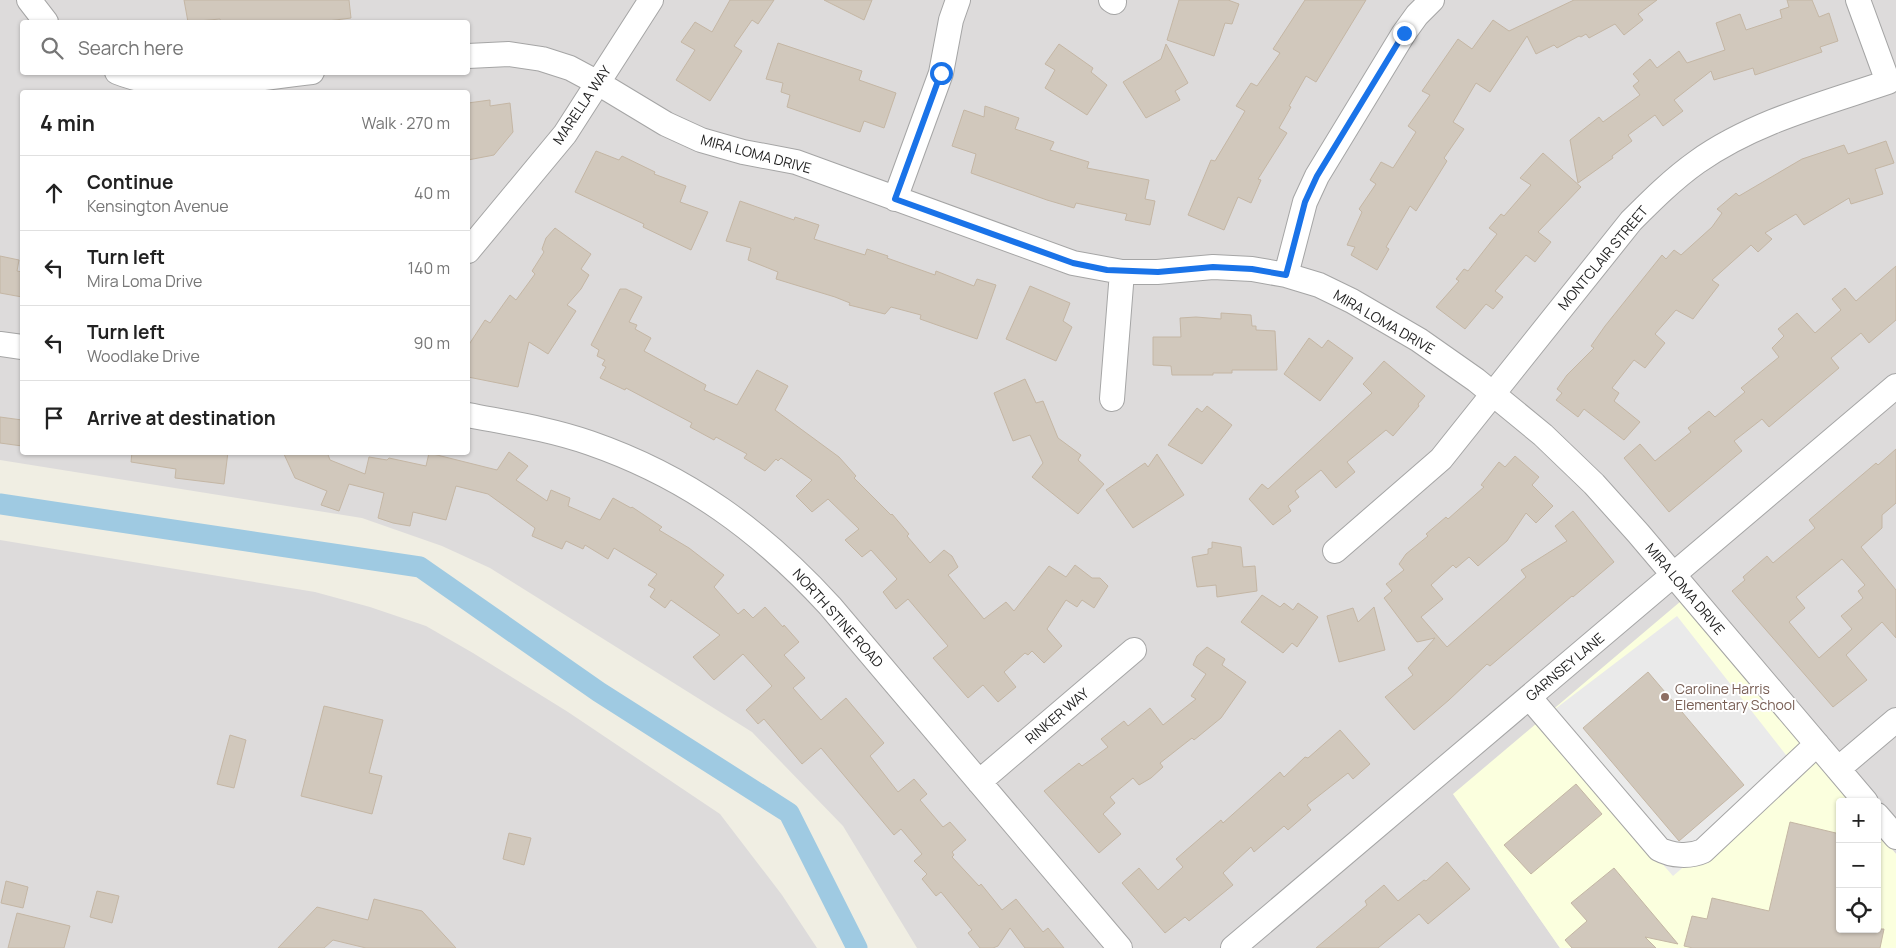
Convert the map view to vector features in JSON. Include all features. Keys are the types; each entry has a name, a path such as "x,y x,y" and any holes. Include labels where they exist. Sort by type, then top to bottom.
{"street":[{"path":"30,0 45,20"},
{"name":"MARELLA WAY","path":"470,249 565,134 651,0"},
{"path":"895,199 941,73 951,20 958,0"},
{"path":"1286,275 1305,202 1317,176 1404,33 1416,15 1432,0"},
{"name":"MONTCLAIR STREET","path":"1334,551 1441,460 1631,221 1669,184 1697,161 1764,125 1888,82 1858,0"},
{"name":"MIRA LOMA DRIVE","path":"470,56 510,54 542,59 570,68 666,124 701,140 743,152 796,162 1073,263 1122,272 1158,272 1213,267 1252,269 1286,275 1319,285 1352,300 1419,340 1494,394 1543,436 1594,484 1673,574 1863,798"},
{"path":"123,75 132,79 160,84 189,86 286,75"},
{"path":"1112,399 1122,272"},
{"path":"0,344 20,347"},
{"name":"GARNSEY LANE","path":"1233,948 1896,386"},
{"name":"NORTH STINE ROAD","path":"470,415 544,429 589,443 651,468 717,505 756,534 798,572 830,606 1120,948"},
{"name":"RINKER WAY","path":"979,782 1134,650"},
{"path":"1529,697 1659,849 1665,852 1695,855 1703,851 1817,744"},
{"path":"1838,769 1896,720"},
{"path":"1881,820 1896,837"}],"shaded area":[{"path":"0,0 1896,0 1896,854 1881,837 1881,798 1836,798 1836,801 1453,794 1560,948 917,948 843,826 752,732 490,568 442,546 362,518 0,460"},
{"path":"0,540 315,592 370,607 426,626 568,712 720,814 782,895 817,948 0,948"},
{"name":"Caroline Harris Elementary School","path":"1681,601 1849,798 1836,798 1836,933 1881,933 1881,837 1896,854 1896,948 1560,948 1453,794"},
{"path":"1677,616 1797,769 1673,876 1538,722"}],"building":[{"path":"184,0 349,0 351,18 336,20 188,20"},
{"path":"730,0 774,0 758,24 752,20 734,46 742,51 710,101 676,80 695,50 681,42 695,22 712,32"},
{"path":"824,0 872,0 864,20"},
{"path":"1179,0 1228,0 1239,4 1232,24 1225,23 1214,56 1167,40"},
{"path":"1305,0 1366,0 1316,82 1306,76 1289,106 1291,107 1279,128 1287,133 1258,179 1261,180 1251,203 1238,197 1224,230 1188,215 1211,160 1215,161 1245,111 1236,106 1251,83 1257,86 1280,53 1273,49"},
{"path":"1574,0 1657,0 1638,14 1643,20 1624,35 1615,24 1589,38 1586,34 1581,37 1579,36 1557,48 1554,45 1536,54 1527,36 1490,92 1476,83 1453,122 1464,129 1444,158 1447,161 1416,211 1410,206 1386,247 1389,249 1377,270 1351,255 1355,247 1347,245 1362,212 1359,209 1376,184 1370,180 1381,162 1393,168 1416,132 1408,126 1430,95 1422,91 1458,39 1472,49 1493,20 1509,31"},
{"path":"1787,0 1812,0 1819,17 1829,13 1838,41 1820,47 1822,52 1755,75 1753,68 1714,80 1711,71 1674,100 1683,111 1663,126 1655,115 1628,135 1632,141 1612,156 1613,158 1578,183 1570,140 1599,117 1603,122 1640,95 1633,86 1639,81 1633,74 1650,59 1657,68 1679,51 1687,63 1725,50 1716,23 1740,14 1746,30 1782,18 1780,10 1789,7"},
{"path":"778,43 862,71 859,80 896,93 884,128 864,121 860,132 787,107 790,95 781,92 783,83 766,79"},
{"path":"1059,44 1093,68 1091,72 1107,85 1087,115 1045,88 1055,70 1045,64"},
{"path":"1166,44 1188,83 1175,91 1180,100 1146,118 1123,82 1161,59"},
{"path":"490,100 490,106 510,103 513,132 494,155 470,160 470,103"},
{"path":"985,106 1019,118 1015,129 1054,142 1050,150 1089,162 1087,168 1149,180 1145,199 1155,201 1150,225 1125,220 1127,214 1076,203 1074,208 971,173 976,154 952,146 964,110 984,117"},
{"path":"1886,141 1894,163 1875,169 1883,194 1851,204 1849,198 1804,225 1796,214 1765,233 1772,239 1758,252 1751,245 1712,280 1719,285 1693,319 1676,310 1655,334 1665,343 1645,368 1634,360 1612,388 1619,393 1614,401 1640,422 1624,440 1584,409 1578,417 1556,400 1562,393 1557,389 1567,375 1594,348 1591,346 1605,326 1662,255 1666,259 1674,250 1681,255 1712,227 1722,213 1717,209 1736,193 1739,196 1802,159 1844,145 1848,154"},
{"path":"596,151 619,160 622,156 655,172 654,174 686,186 680,202 708,212 691,250 643,227 644,224 575,192"},
{"path":"1543,153 1581,187 1538,232 1551,242 1535,262 1526,255 1495,291 1503,297 1493,309 1486,304 1465,329 1436,307 1459,281 1456,279 1464,269 1468,271 1497,234 1489,228 1501,214 1504,216 1531,185 1520,178"},
{"path":"740,201 794,220 795,217 819,225 814,239 865,255 867,249 935,275 936,271 974,286 977,279 996,285 977,339 920,319 921,315 891,307 885,314 849,305 850,303 835,297 776,279 778,272 748,260 751,248 726,241"},
{"path":"555,228 591,254 581,269 589,275 581,289 567,305 576,311 548,354 529,342 518,387 470,377 470,343 485,320 490,323 510,295 516,300 535,274 532,271 544,252 542,249 546,238"},
{"path":"0,256 19,260 17,271 20,272 20,297 0,293"},
{"path":"1896,266 1896,320 1869,343 1861,333 1831,358 1839,368 1769,427 1762,419 1734,441 1742,451 1669,512 1624,458 1640,444 1655,461 1691,432 1688,428 1709,411 1715,417 1745,392 1741,388 1779,357 1772,348 1784,336 1778,329 1797,313 1815,333 1841,310 1832,299 1845,288 1856,301"},
{"path":"1030,286 1070,303 1063,321 1072,327 1056,361 1006,339"},
{"path":"620,289 626,289 642,297 629,322 637,325 635,329 651,338 644,351 706,385 704,390 737,405 757,370 788,386 775,410 839,457 856,476 854,478 892,514 909,534 907,536 930,563 944,550 952,556 958,567 948,575 984,619 1006,602 1014,611 1049,566 1066,577 1075,565 1092,578 1100,578 1108,586 1094,608 1082,600 1077,607 1066,600 1047,629 1062,646 1044,663 1032,651 1028,655 1025,653 1004,672 1016,687 998,702 983,685 968,698 933,658 948,646 908,599 896,609 883,592 897,579 871,550 862,557 845,540 859,529 828,499 812,512 796,496 812,480 781,458 778,461 776,459 765,471 744,458 747,454 716,437 714,440 690,427 692,423 626,388 625,390 600,378 606,367 602,365 605,360 597,356 599,350 591,345"},
{"path":"1221,313 1251,315 1252,326 1256,326 1256,330 1275,331 1277,370 1232,370 1232,373 1213,373 1213,375 1172,375 1171,366 1153,365 1153,337 1181,337 1180,318 1221,319"},
{"path":"1309,338 1322,348 1328,340 1353,358 1320,401 1284,374"},
{"path":"1384,361 1425,396 1418,404 1419,406 1393,436 1386,430 1347,462 1355,472 1336,488 1321,470 1295,491 1299,497 1288,506 1291,511 1273,525 1249,499 1262,484 1268,489 1372,393 1363,384"},
{"path":"1025,379 1036,403 1043,401 1058,438 1081,455 1078,460 1104,484 1078,514 1032,477 1043,463 1030,435 1013,441 994,393"},
{"path":"1207,406 1232,425 1202,464 1168,445 1197,408 1202,412"},
{"path":"0,417 20,420 20,446 0,443"},
{"path":"1896,449 1896,503 1882,515 1882,528 1861,547 1896,590 1896,638 1882,622 1846,655 1867,680 1833,707 1732,591 1745,580 1743,577 1767,556 1773,563 1815,528 1809,520 1876,463 1878,465","holes":["1842,559 1865,585 1858,591 1863,598 1841,616 1852,629 1819,658 1789,622 1805,608 1796,597"]},
{"path":"509,452 528,466 516,480 547,501 551,490 570,498 568,506 600,520 613,498 632,507 662,527 659,530 689,548 724,575 714,587 738,614 744,609 753,618 765,607 783,627 784,625 799,642 784,655 805,678 793,688 821,720 846,698 884,743 870,756 898,792 914,779 927,794 920,800 943,827 950,822 966,840 952,852 954,855 952,857 979,886 981,884 1002,910 1016,899 1043,932 1048,928 1064,948 1025,948 1010,928 998,946 980,948 968,933 972,930 941,892 936,896 922,879 927,874 914,861 922,854 901,829 894,835 821,748 802,764 764,719 758,724 746,710 772,686 743,654 714,680 693,657 720,635 671,600 665,608 650,597 655,589 648,585 657,574 614,548 608,559 585,545 583,549 566,541 562,549 532,536 535,528 488,494 456,486 446,520 413,512 410,526 378,518 384,493 349,484 339,511 321,505 327,491 295,478 284,455 328,455 330,460 365,474 369,457 387,460 389,458 426,466 429,455 437,455 497,470"},
{"path":"1157,454 1184,495 1133,528 1106,490 1145,463 1148,467"},
{"path":"132,455 228,455 224,484 175,478 176,469 131,462"},
{"path":"1515,456 1539,477 1532,485 1553,506 1536,523 1526,513 1507,541 1478,566 1469,557 1456,568 1453,565 1431,585 1443,599 1421,617 1447,647 1526,577 1521,570 1567,541 1555,526 1573,511 1614,562 1490,666 1487,664 1414,730 1385,697 1413,675 1408,668 1435,638 1417,642 1384,598 1392,591 1386,584 1404,570 1399,564 1406,554 1428,536 1426,534 1446,517 1448,519 1484,487 1481,485 1499,462 1505,467"},
{"path":"1212,542 1241,547 1243,567 1255,566 1257,591 1217,597 1216,585 1197,587 1192,557 1208,554 1208,549 1212,548"},
{"path":"1262,595 1280,607 1284,603 1293,610 1298,603 1318,617 1297,647 1292,643 1283,653 1241,622"},
{"path":"1374,607 1385,650 1339,662 1327,616 1353,608 1358,622"},
{"path":"1207,647 1225,659 1222,665 1246,682 1221,718 1194,740 1192,738 1160,763 1163,767 1151,778 1139,785 1133,778 1110,797 1115,803 1103,814 1121,834 1099,853 1044,791 1079,763 1082,766 1108,747 1101,739 1124,721 1128,726 1150,708 1163,725 1196,699 1191,696 1206,674 1193,665 1197,656"},
{"path":"1648,672 1744,785 1679,841 1583,728"},
{"path":"324,706 383,720 369,773 382,776 372,814 301,796"},
{"path":"1340,730 1370,764 1353,779 1348,773 1307,805 1311,810 1288,830 1284,826 1254,852 1251,847 1223,873 1233,885 1189,921 1185,917 1165,933 1122,883 1139,868 1158,890 1183,867 1176,859 1221,820 1223,823 1280,772 1284,777 1305,757 1308,758"},
{"path":"230,735 246,740 234,788 217,784"},
{"path":"1576,784 1602,814 1531,874 1504,845"},
{"path":"1790,822 1836,833 1836,933 1881,933 1881,929 1884,929 1880,948 1693,948 1684,946 1692,916 1707,919 1712,898 1769,911"},
{"path":"509,833 531,838 524,865 503,859"},
{"path":"1447,862 1470,889 1428,924 1419,914 1378,948 1316,948 1367,905 1365,901 1384,885 1398,901 1424,880 1426,881"},
{"path":"1614,868 1678,944 1645,937 1656,948 1572,948 1565,940 1587,921 1571,903"},
{"path":"6,881 28,887 23,908 1,903"},
{"path":"97,891 119,896 112,923 90,917"},
{"path":"374,899 422,911 456,948 366,948 333,940 324,948 278,948 317,907 368,920"},
{"path":"17,913 70,926 64,948 8,948"}],"waterway":[{"path":"0,504 420,567 599,692 789,813 857,948"}],"place":[{"name":"Caroline Harris Elementary School","path":"1665,697"}],"route":[{"path":"941,73 895,199 1073,263 1107,270 1158,272 1213,267 1252,269 1286,275 1305,202 1317,176 1404,33"}]}
